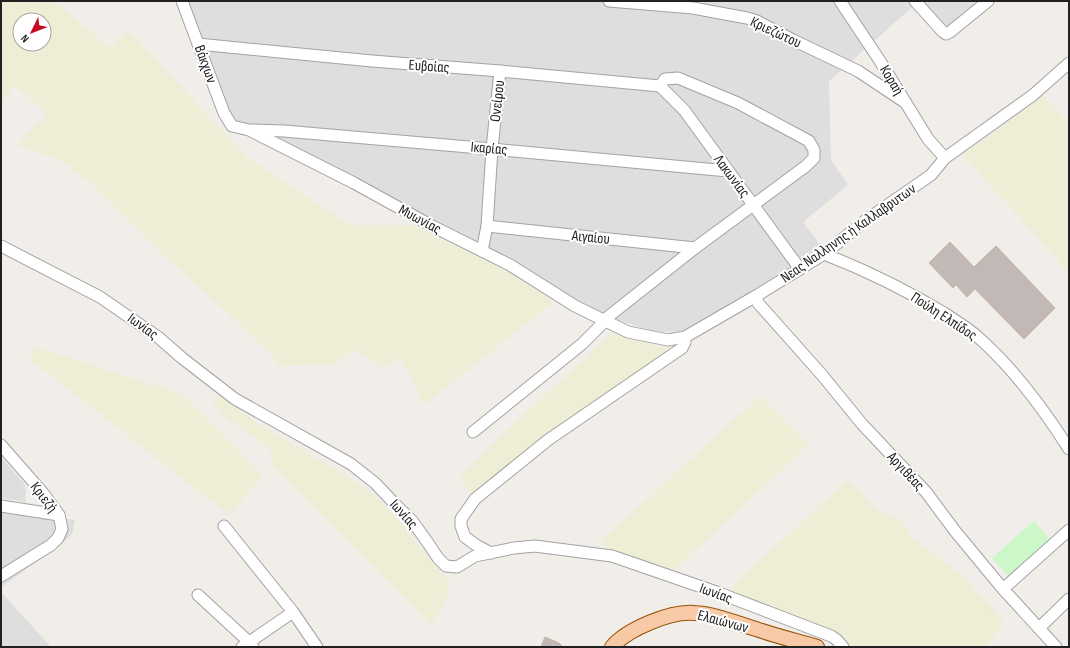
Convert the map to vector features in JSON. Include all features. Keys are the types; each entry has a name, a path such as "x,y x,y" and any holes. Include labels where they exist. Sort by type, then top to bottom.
{"main road":[{"name":"Ελαιώνων","path":"612,647 624,636 646,624 662,618 690,612 726,620 817,647"}],"street":[{"name":"Βάκχων","path":"182,1 224,113 232,126"},
{"name":"Κριεζώτου","path":"609,1 693,8 757,21 858,71 906,103"},
{"name":"Κοραή","path":"840,1 876,54 928,139 945,158"},
{"path":"915,1 946,34 988,1"},
{"name":"Ευβοίας","path":"198,44 660,86"},
{"name":"Νεας Nαλληνης ή Καλλαβρυτων","path":"604,320 628,332 641,335 668,340 685,337 824,254 885,206 931,175 945,158 1033,95 1069,63"},
{"name":"Ονείρου","path":"482,251 487,226 492,149 500,71"},
{"path":"473,432 582,344 602,324 604,320 695,248 806,166 814,158 814,150 809,141 738,103 678,78 665,79 660,86"},
{"name":"Λακωνίας","path":"660,86 684,110 800,269"},
{"name":"Μυωνίας","path":"232,126 249,130 354,183 432,226 510,265 575,306 604,320"},
{"name":"Ικαρίας","path":"249,130 291,132 492,149 728,171"},
{"name":"Αιγαίου","path":"487,226 695,248"},
{"name":"Ιωνίας","path":"1,246 100,297 158,337 187,363 236,399 351,464 376,483 413,522 438,558 446,566 457,566 475,556 514,548 535,546 612,556 732,598 831,636 838,640 843,647"},
{"name":"Πούλη Ελπίδος","path":"824,254 850,264 929,304 967,328 978,337 1018,378 1036,401 1069,449"},
{"name":"Αργιθέας","path":"756,296 758,303 822,374 862,424 926,492 955,531 1003,589 1056,647"},
{"path":"491,553 465,537 460,526 461,519 475,499 548,440 682,348 685,342 685,337"},
{"name":"Κριεζή","path":"1,445 43,493 59,515 62,529 58,538 51,545 1,576"},
{"path":"1,506 59,515"},
{"path":"224,526 293,612 317,647"},
{"path":"1003,589 1069,530"},
{"path":"198,594 248,645 293,612"},
{"path":"1039,628 1069,599"}],"shaded area":[{"path":"185,1 919,1 829,81 831,160 848,185 803,222 822,247 795,267 687,331 654,332 612,318 576,303 235,123 229,115"},
{"path":"921,1 977,1 946,29"},
{"path":"1,457 25,485 26,502 1,498"},
{"path":"1,509 75,520 72,534 58,547 1,587"},
{"path":"1,592 51,647 1,647"}],"green space":[{"path":"1,1 53,1 110,48 128,30 249,159 350,225 413,225 499,267 550,298 551,304 425,404 418,398 417,387 400,357 383,368 354,349 334,364 279,366 271,353 164,255 90,183 59,159 17,145 47,114 15,86 1,104"},
{"path":"1043,95 1069,124 1069,272 962,154 1006,124"},
{"path":"613,333 658,347 668,347 672,350 476,493 470,492 462,483 462,475 524,414"},
{"path":"36,347 182,394 233,444 262,476 229,515 30,359"},
{"path":"219,396 261,426 345,475 374,495 392,513 449,582 447,597 431,625 273,465 270,448 226,418 212,402"},
{"path":"760,396 809,444 671,573 614,553 600,542"},
{"path":"848,480 879,512 898,517 912,538 962,575 1005,623 985,647 850,647 843,641 727,593 744,575"},
{"path":"1034,521 1050,540 1008,576 992,558"}],"building":[{"path":"950,242 974,267 996,246 1055,308 1024,339 975,289 967,297 956,285 953,288 929,263"},
{"path":"545,637 559,643 563,647 541,647"}]}
